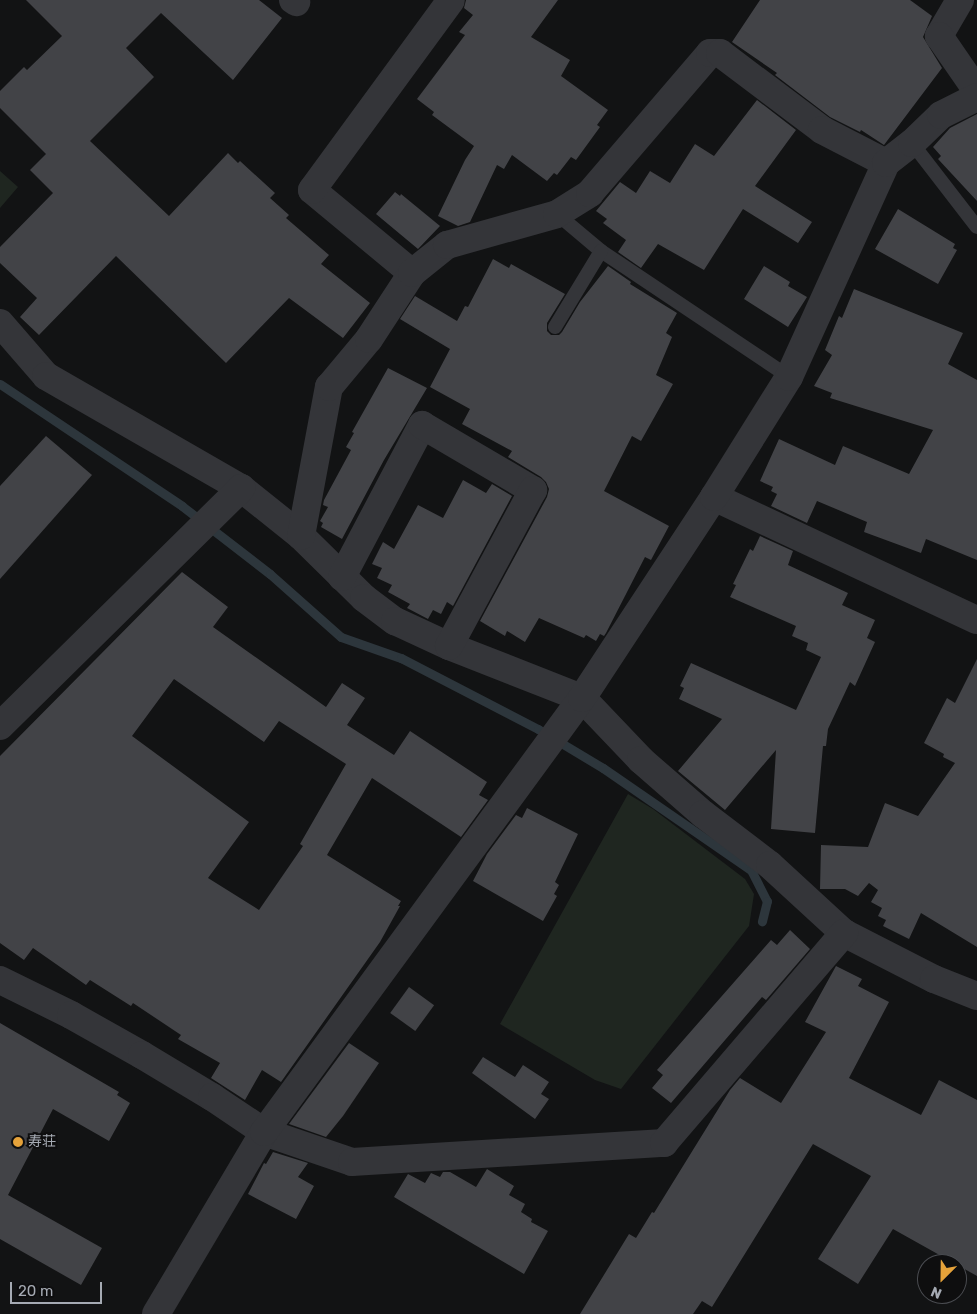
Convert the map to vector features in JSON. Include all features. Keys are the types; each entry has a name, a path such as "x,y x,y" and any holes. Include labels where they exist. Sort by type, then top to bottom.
{"street":[{"path":"412,273 312,190 451,0"},
{"path":"957,1 939,36 977,91"},
{"path":"301,536 329,387 369,339 412,273 447,245 557,214 590,193 710,53 720,53 822,130 886,163"},
{"path":"156,1314 264,1132 582,698 714,497 789,377 886,163 912,143 942,115 977,97"},
{"path":"0,323 46,376 241,488 301,536 364,598 395,621 449,646 582,698 641,760 703,814 770,865 844,933 934,979 977,996"},
{"path":"342,577 422,425 533,490 449,646"},
{"path":"0,726 241,488"},
{"path":"714,497 977,620"},
{"path":"0,980 71,1015 142,1055 212,1097 264,1132 352,1162 664,1143 844,933"}],"lane":[{"path":"912,143 977,227"},
{"path":"557,214 601,252 789,377"},
{"path":"555,327 601,252"}],"shaded area":[{"path":"0,171 18,187 0,208"},
{"path":"628,794 653,809 745,879 754,894 749,926 621,1089 595,1080 500,1024"}],"building":[{"path":"26,0 259,0 282,18 233,80 161,13 126,48 154,77 90,141 169,216 228,153 238,163 240,161 275,193 270,198 289,215 286,218 329,255 321,264 370,303 343,338 289,298 226,363 116,256 39,335 20,317 37,298 0,263 0,247 53,193 30,170 46,154 0,108 0,91 24,67 27,70 62,36"},
{"path":"466,0 558,0 531,37 570,60 561,76 608,110 597,125 600,127 576,160 571,157 557,175 554,173 547,181 512,155 504,169 497,165 470,222 458,226 438,216 465,160 474,146 432,115 434,112 417,99 465,35 459,32 473,15 464,8"},
{"path":"760,0 910,0 932,16 923,37 942,68 884,145 861,130 860,132 830,117 775,75 777,73 732,42"},
{"path":"757,100 796,130 755,186 812,222 798,243 743,209 704,270 658,244 641,268 618,252 626,240 603,223 607,219 596,211 620,182 636,193 650,171 670,183 695,144 714,156"},
{"path":"977,114 977,201 938,159 941,156 933,147 950,128"},
{"path":"395,192 400,196 401,194 440,226 418,249 376,214"},
{"path":"898,209 955,244 953,248 957,250 938,284 875,249"},
{"path":"493,259 509,268 511,264 565,294 547,323 547,331 551,335 559,335 562,332 580,302 608,266 631,282 630,284 677,313 666,333 672,337 656,375 673,384 641,441 632,436 604,491 669,526 651,560 645,557 606,633 604,636 600,634 596,641 586,635 584,638 539,618 525,642 507,631 505,636 480,621 547,497 549,489 541,477 508,457 512,451 462,424 470,409 430,387 450,349 400,319 415,296 457,321 465,306 468,307"},
{"path":"764,266 790,282 788,286 807,297 788,327 744,299"},
{"path":"854,289 963,333 948,364 977,380 977,560 926,539 921,553 864,532 867,522 817,501 807,523 771,506 777,494 771,491 773,487 760,481 779,439 835,465 843,446 909,474 933,430 830,398 832,393 814,386 832,355 825,350 839,316 842,318"},
{"path":"388,368 427,388 384,460 342,539 321,527 323,523 320,521 328,507 323,505 324,500 351,450 346,447 354,433 352,432"},
{"path":"46,436 92,475 0,579 0,486"},
{"path":"463,480 486,493 492,484 512,496 453,606 447,602 441,614 433,610 428,619 407,608 410,604 388,592 392,585 377,578 382,568 372,564 383,542 394,549 418,505 443,518"},
{"path":"760,536 793,551 788,565 848,593 842,605 875,620 867,638 875,642 855,686 850,682 828,729 826,746 823,746 815,833 771,829 776,750 725,810 678,771 722,719 679,699 684,688 680,686 691,663 796,710 821,657 806,650 808,643 792,636 796,626 730,597 736,585 733,584 750,549 753,551"},
{"path":"182,572 228,607 213,627 326,707 342,683 365,698 347,725 394,755 410,731 487,782 479,795 488,800 461,837 372,778 327,855 401,901 398,906 400,906 380,942 281,1082 262,1070 245,1100 211,1078 220,1063 178,1039 181,1035 133,1003 131,1006 90,980 86,985 33,948 24,960 0,943 0,756","holes":["174,679 264,742 279,721 346,764 300,844 303,846 259,910 208,878 249,822 132,736"]},
{"path":"977,659 977,947 921,913 909,939 883,926 886,920 878,916 882,908 871,902 878,890 869,883 858,896 845,889 820,889 821,845 868,847 885,803 918,816 955,763 943,757 944,754 924,743 947,698 955,703"},
{"path":"527,808 578,834 555,882 559,885 554,894 557,896 543,921 473,881 487,854 516,815 522,818"},
{"path":"790,930 810,949 766,1000 762,997 671,1103 652,1088 663,1075 657,1070 771,940 777,945"},
{"path":"836,966 862,979 858,986 889,1002 849,1078 921,1115 939,1080 977,1100 977,1276 967,1270 967,1254 938,1254 893,1229 858,1284 818,1259 871,1176 813,1144 712,1307 702,1301 693,1314 580,1314 629,1234 636,1238 652,1212 654,1213 730,1090 740,1078 781,1103 826,1032 805,1022"},
{"path":"409,987 434,1005 415,1031 390,1013"},
{"path":"0,1023 119,1092 117,1095 130,1103 109,1141 53,1109 8,1195 102,1248 81,1285 0,1239"},
{"path":"349,1043 379,1063 343,1116 326,1137 289,1124"},
{"path":"483,1057 515,1077 523,1065 549,1082 541,1094 549,1099 535,1119 472,1073"},
{"path":"273,1152 308,1163 298,1177 314,1186 296,1219 248,1194 264,1163 266,1164"},
{"path":"487,1169 514,1186 509,1195 525,1204 521,1212 532,1219 531,1222 548,1231 524,1274 394,1197 408,1174 425,1183 431,1173 440,1177 443,1172 450,1172 476,1187"}],"waterway":[{"path":"0,384 182,506 270,574 341,637 401,658 538,729 603,768 751,870 767,901 762,921"}],"place":[{"name":"寿荘","path":"18,1142"}]}
